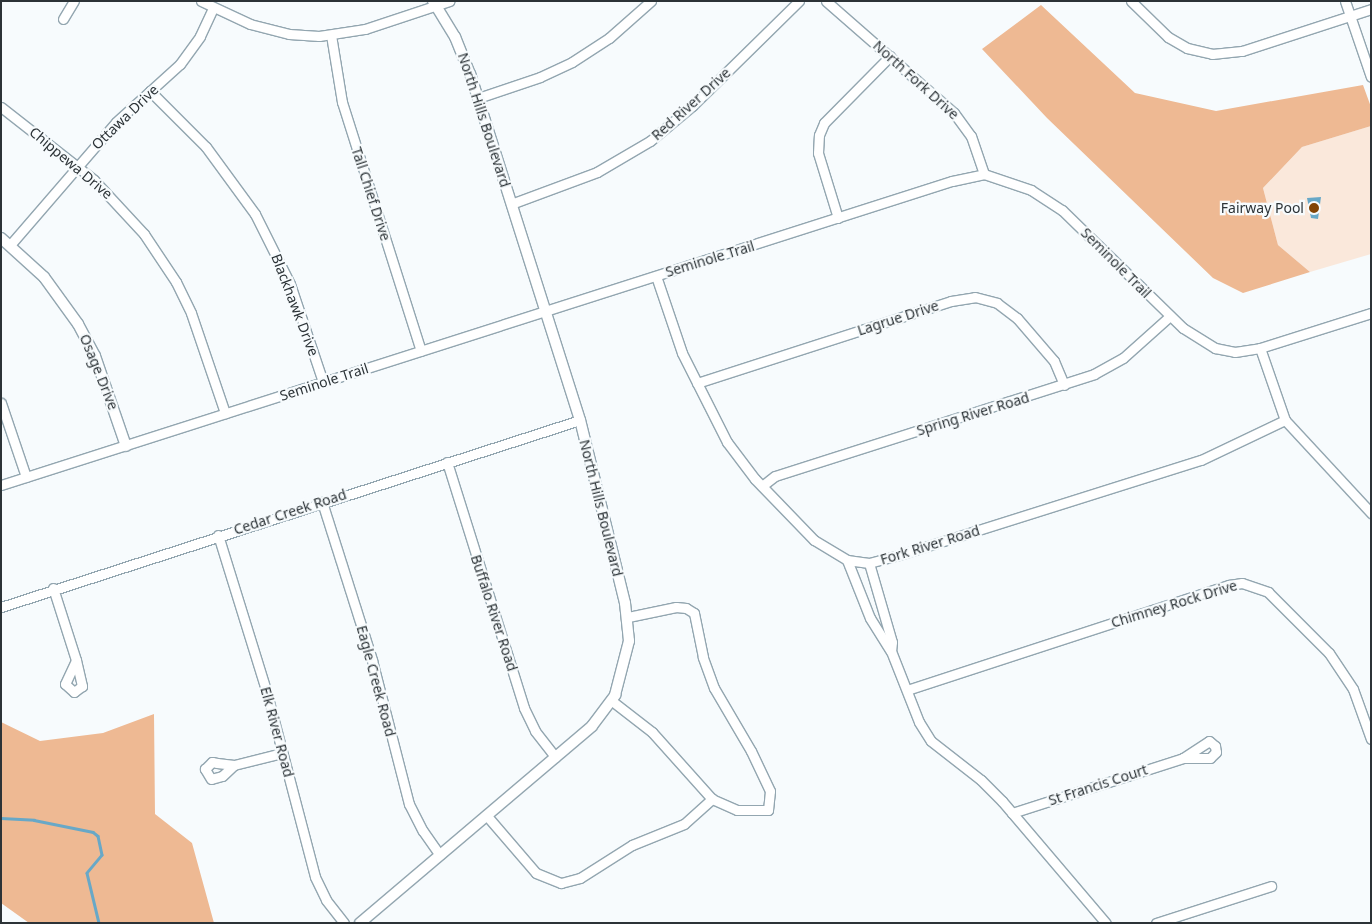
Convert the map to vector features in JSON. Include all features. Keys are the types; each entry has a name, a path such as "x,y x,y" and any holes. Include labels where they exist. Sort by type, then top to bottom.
{"street":[{"path":"63,19 74,1"},
{"path":"201,1 213,8 272,30 331,35 365,30 435,4 449,1"},
{"path":"478,98 540,77 572,62 610,38 651,1"},
{"name":"Red River Drive","path":"511,204 597,172 650,141 692,106 799,1"},
{"name":"North Fork Drive","path":"826,1 957,116 979,152 984,174"},
{"path":"1131,1 1168,37 1187,48 1212,54 1242,51 1371,8"},
{"path":"1346,1 1371,77"},
{"name":"North Hills Boulevard","path":"360,923 592,726 612,700 628,653 628,617 580,420 464,55 435,4"},
{"name":"Ottawa Drive","path":"10,245 116,122 191,50 213,8"},
{"name":"Tall Chief Drive","path":"331,35 342,102 421,351"},
{"path":"838,218 818,153 819,135 824,122 890,56"},
{"name":"Blackhawk Drive","path":"150,91 206,147 255,214 290,284 323,382"},
{"name":"Chippewa Drive","path":"1,107 77,166 129,216 176,282 197,328 225,413"},
{"name":"Seminole Trail","path":"1,485 952,181 984,174 1018,184 1062,210 1192,336 1214,348 1235,352 1260,348 1371,313"},
{"name":"Osage Drive","path":"1,238 44,277 78,324 101,370 126,446"},
{"name":"Fork River Road","path":"656,276 672,326 697,383 728,442 762,486 814,540 847,560 870,563 1201,460 1285,420"},
{"name":"Lagrue Drive","path":"697,383 950,301 975,297 997,303 1017,318 1050,355 1064,385"},
{"name":"Spring River Road","path":"762,486 775,476 1094,374 1123,358 1170,316"},
{"path":"1260,348 1285,420 1371,513"},
{"path":"1,403 26,478"},
{"name":"Cedar Creek Road","path":"1,607 53,588 580,420"},
{"name":"Buffalo River Road","path":"448,462 524,708 535,730 555,757"},
{"name":"Eagle Creek Road","path":"322,502 372,660 409,804 423,831 440,855"},
{"name":"Elk River Road","path":"218,535 282,753 315,877 326,900 344,923"},
{"path":"847,560 870,618 891,651 919,722 931,741 981,780 1012,813 1106,923"},
{"path":"870,563 892,642 891,651"},
{"name":"Chimney Rock Drive","path":"907,690 1229,585 1242,583 1268,592 1329,653 1353,689 1371,738"},
{"path":"53,588 76,660"},
{"path":"612,700 652,732 712,799 729,809 766,812 771,802 766,784 714,688 703,657 694,613 686,608 676,607 628,617"},
{"path":"234,765 282,753"},
{"name":"St Francis Court","path":"1012,813 1183,758"},
{"path":"487,816 536,873 553,882 566,883 580,878 632,844 684,824 712,799"},
{"path":"1156,923 1271,886"}],"shaded area":[{"path":"1041,5 1135,93 1216,111 1363,85 1371,107 1371,126 1302,147 1263,188 1278,245 1310,272 1243,293 1213,278 1047,118 982,49"},
{"path":"1371,126 1371,254 1310,272 1278,245 1263,188 1302,147"},
{"path":"154,714 155,814 192,843 214,923 29,923 1,903 1,722 40,741 103,733"}],"water":[{"name":"Fairway Pool","path":"1321,197 1318,219 1311,218 1307,198"}],"waterway":[{"path":"1,818 34,820 93,832 98,836 102,855 87,873 99,923"}],"place":[{"name":"Fairway Pool","path":"1314,208"}]}
